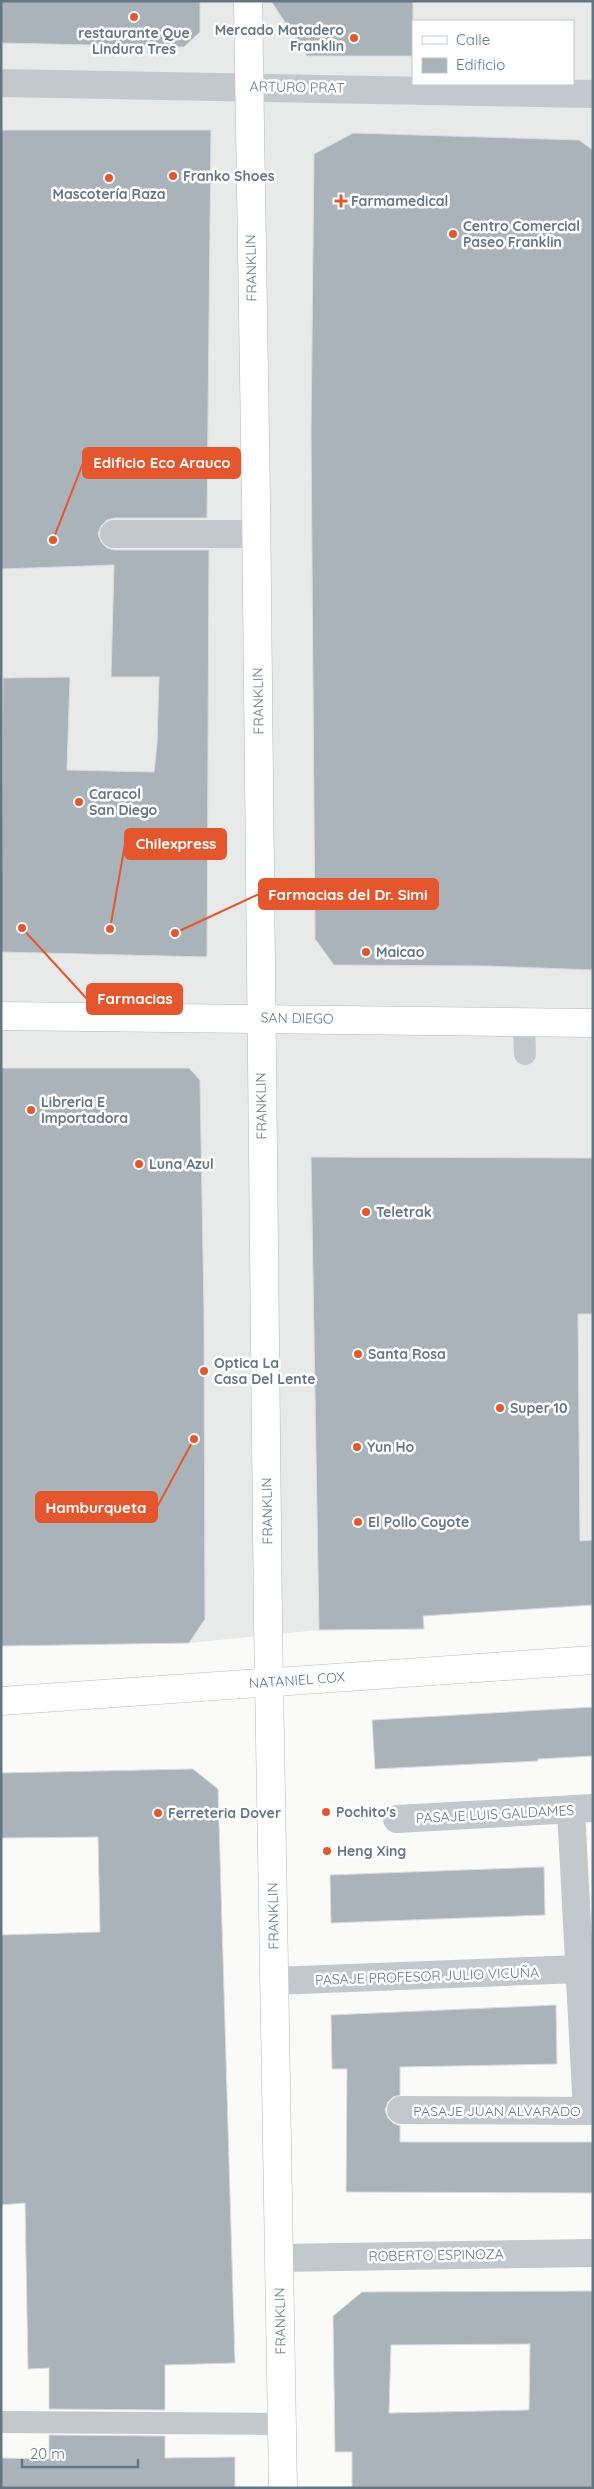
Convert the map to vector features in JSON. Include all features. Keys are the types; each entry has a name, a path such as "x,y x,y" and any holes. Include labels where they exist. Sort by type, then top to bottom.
{"main road":[{"name":"FRANKLIN","path":"248,1 282,2488"},
{"name":"SAN DIEGO","path":"1,1016 593,1023"},
{"name":"NATANIEL COX","path":"1,1701 593,1660"}],"street":[{"name":"ARTURO PRAT","path":"1,83 248,86 593,94"},
{"path":"114,534 256,534"},
{"path":"582,1809 585,1915 580,1969 588,2020 590,2111"},
{"name":"PASAJE LUIS GALDAMES","path":"397,1820 582,1809"},
{"name":"PASAJE PROFESOR JULIO VICUÑA","path":"274,1981 580,1969"},
{"name":"PASAJE JUAN ALVARADO","path":"402,2110 590,2111"},
{"name":"ROBERTO ESPINOZA","path":"279,2258 593,2253"}],"lane":[{"path":"524,1023 525,1054"},
{"path":"1,2422 282,2424"}],"shaded area":[{"path":"1,1 593,1 593,1605 424,1616 424,1629 319,1630 189,1643 1,1646"}],"building":[{"name":"restaurante Que Lindura Tres","path":"1,1 200,1 200,32 184,47 1,43"},
{"name":"Mercado Matadero Franklin","path":"271,1 413,1 412,56 307,56"},
{"path":"1,130 211,130 207,518 114,518 107,520 101,526 98,534 101,542 107,548 114,550 209,550 207,957 1,952 3,678 70,677 67,770 154,772 157,744 159,677 111,677 114,565 1,569"},
{"path":"353,133 579,140 593,150 593,970 485,966 334,965 315,939 311,433 314,154"},
{"path":"1,1068 189,1068 200,1080 204,1311 205,1619 189,1643 1,1646"},
{"path":"311,1157 593,1158 593,1314 578,1314 580,1541 593,1540 593,1605 423,1616 424,1629 319,1630"},
{"path":"593,1707 593,1756 538,1759 538,1761 375,1769 372,1720"},
{"path":"193,1769 218,1789 235,2363 165,2365 165,2410 49,2409 49,2368 28,2369 25,2203 1,2205 1,1935 100,1932 98,1837 1,1838 1,1773"},
{"path":"544,1867 545,1915 331,1923 330,1875"},
{"path":"556,2005 557,2064 400,2067 400,2095 393,2097 388,2102 385,2110 388,2118 400,2126 400,2142 593,2142 593,2193 346,2192 347,2069 332,2069 331,2015"},
{"path":"593,2291 593,2488 352,2488 352,2452 335,2452 333,2316 362,2292","holes":["530,2344 529,2410 389,2413 391,2345"]},
{"path":"49,2435 165,2436 165,2458 235,2457 235,2488 1,2488 1,2458 49,2459"}],"place":[{"name":"restaurante Que Lindura Tres","path":"134,17"},
{"name":"Mercado Matadero Franklin","path":"354,38"},
{"name":"Franko Shoes","path":"173,176"},
{"name":"Mascotería Raza","path":"109,178"},
{"name":"Farmamedical","path":"341,201"},
{"name":"Centro Comercial Paseo Franklin","path":"453,234"},
{"name":"Edificio Eco Arauco","path":"53,540"},
{"name":"Caracol San Diego","path":"79,802"},
{"name":"Farmacias","path":"22,928"},
{"name":"Chilexpress","path":"110,929"},
{"name":"Farmacias del Dr. Simi","path":"175,933"},
{"name":"Maicao","path":"366,952"},
{"name":"Libreria E Importadora","path":"31,1110"},
{"name":"Luna Azul","path":"139,1164"},
{"name":"Teletrak","path":"366,1212"},
{"name":"Santa Rosa","path":"358,1354"},
{"name":"Optica La Casa Del Lente","path":"204,1371"},
{"name":"Super 10","path":"500,1408"},
{"name":"Hamburqueta","path":"194,1439"},
{"name":"Yun Ho","path":"357,1447"},
{"name":"El Pollo Coyote","path":"358,1522"},
{"name":"Pochito's","path":"326,1812"},
{"name":"Ferreteria Dover","path":"158,1813"},
{"name":"Heng Xing","path":"327,1851"}]}
